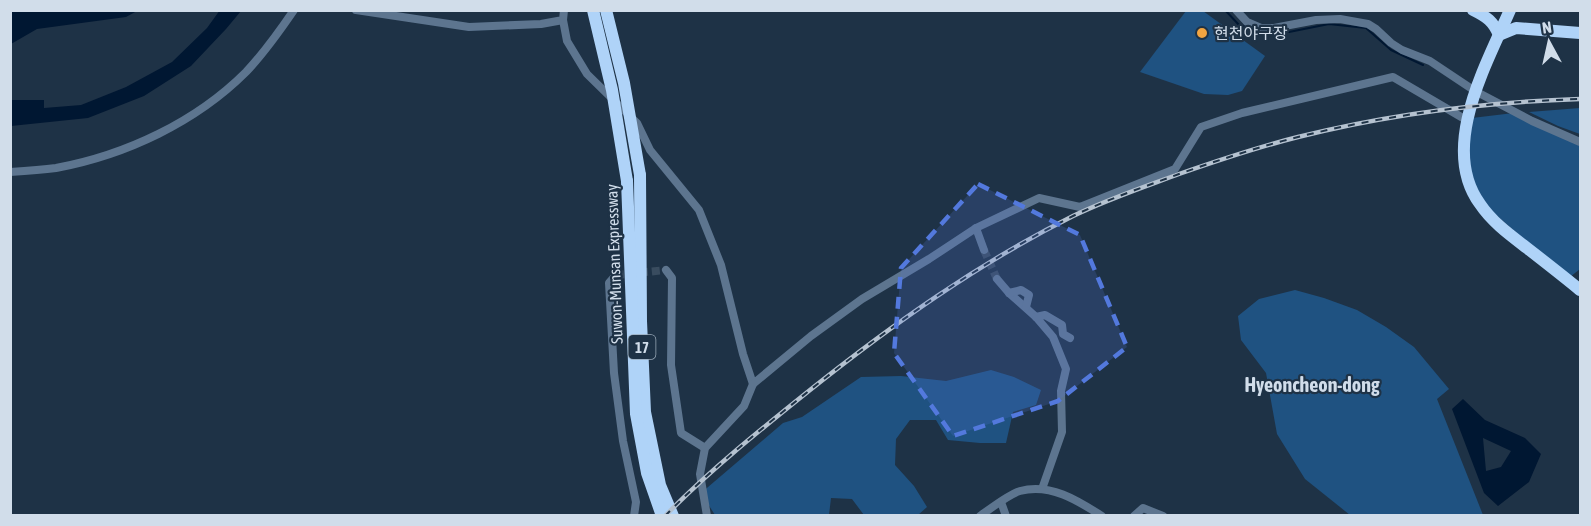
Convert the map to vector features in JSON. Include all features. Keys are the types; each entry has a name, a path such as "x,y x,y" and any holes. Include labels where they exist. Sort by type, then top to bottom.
{"highway":[{"name":"Suwon-Munsan Expressway","path":"593,10 612,90 627,181 636,414 647,473 662,516"},
{"name":"Suwon-Munsan Expressway","path":"606,10 624,83 640,175 641,321 645,412 660,485 673,516"},
{"path":"1473,10 1494,23 1499,35"},
{"path":"1510,10 1475,91 1464,135 1463,156 1468,182 1479,203 1496,223 1581,290"},
{"path":"1499,35 1516,28 1581,33"}],"street":[{"path":"10,172 55,168 100,157 128,148 172,126 221,93 245,72 272,41 294,10"},
{"path":"357,10 469,27 542,24 563,15 567,41 587,74 637,123 650,150 699,210 721,265 743,354 753,384"},
{"path":"1236,10 1247,22 1261,28 1340,19 1368,24 1402,50 1430,61 1475,91 1532,121 1581,142"},
{"path":"706,516 700,474 705,448 744,406 753,384 811,336 862,299 976,228 1039,198 1080,207 1175,169 1201,127 1242,113 1393,77 1468,121"},
{"path":"976,228 984,250"},
{"path":"666,270 672,278 671,365 681,433 705,448"},
{"path":"616,275 609,283 614,373 622,441 636,502 634,516"},
{"path":"997,279 1053,337 1066,369 1061,391 1062,432 1042,489"},
{"path":"1036,317 1045,315 1062,325 1063,334 1070,338"},
{"path":"980,516 1018,492 1042,489 1075,499 1102,516"},
{"path":"1001,502 1006,516"},
{"path":"1134,516 1143,508 1163,516"}],"highlighted area":[{"path":"978,184 1080,235 1127,347 1058,401 953,436 894,353 901,268"}],"shaded area":[{"path":"15,10 137,11 126,17 37,29 11,44 11,12"},
{"path":"220,10 241,11 191,66 144,96 88,118 11,126 11,100 44,100 44,108 81,105 126,87 172,62 207,28"},
{"name":"현천야구장","path":"1186,11 1203,11 1265,56 1242,91 1228,95 1204,94 1140,72"},
{"path":"1580,108 1580,134 1529,112"},
{"path":"1522,112 1580,140 1580,269 1570,277 1488,208 1471,177 1466,154 1472,118"},
{"path":"1295,290 1357,310 1414,347 1449,389 1437,399 1483,515 1350,515 1305,479 1277,434 1266,373 1241,340 1238,316 1259,299"},
{"path":"991,370 1014,377 1041,390 1036,405 1013,412 1006,443 948,440 936,420 910,420 896,439 895,465 914,486 927,507 918,515 864,515 852,499 831,498 829,515 715,515 701,493 783,423 802,417 861,377 901,376 946,381"},
{"path":"1463,399 1485,420 1525,438 1541,454 1529,482 1498,506 1484,493 1452,409","holes":["1483,438 1511,451 1501,467 1486,471"]}],"waterway":[{"path":"1225,10 1239,25 1265,33 1289,32 1329,24 1366,28 1391,50 1423,65"}],"tunnel":[{"path":"984,250 997,279"},
{"path":"616,275 666,270"}],"railway":[{"path":"665,516 754,435 905,318 970,274 1038,234 1086,210 1224,159 1333,129 1438,110 1580,99"}],"place":[{"name":"현천야구장","path":"1202,33"}],"district":[{"name":"Hyeoncheon-dong","path":"1312,384"}]}
